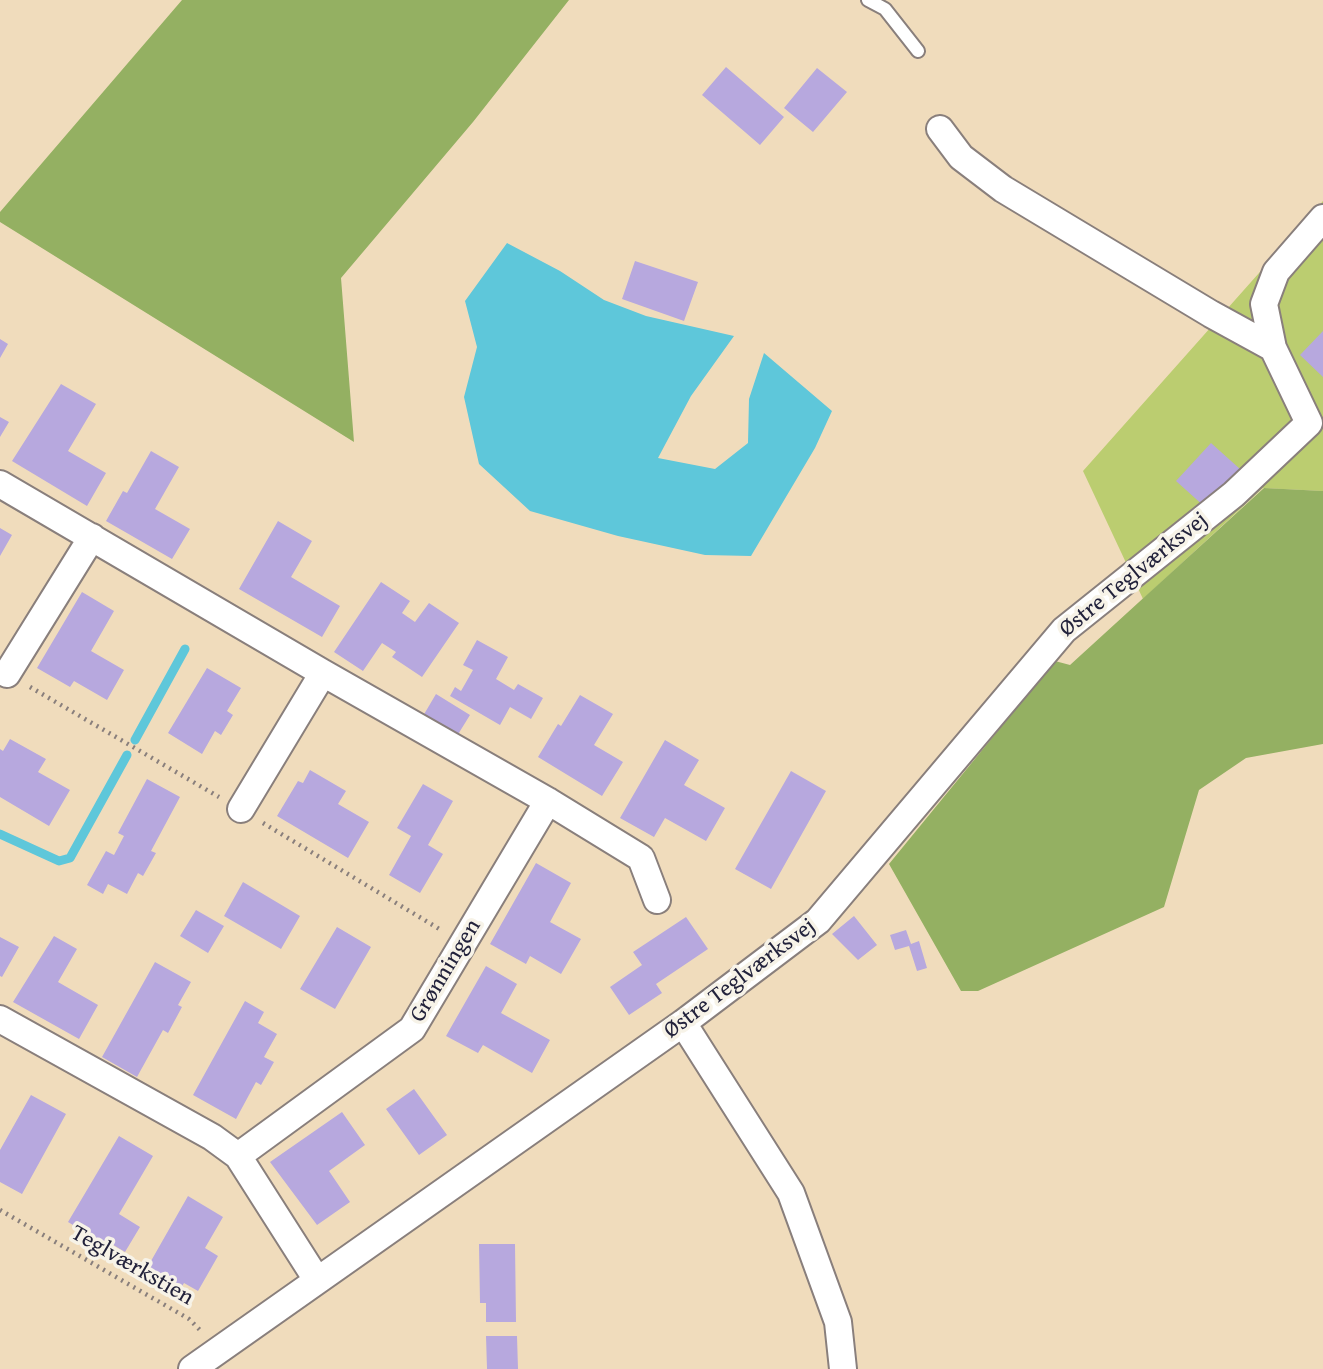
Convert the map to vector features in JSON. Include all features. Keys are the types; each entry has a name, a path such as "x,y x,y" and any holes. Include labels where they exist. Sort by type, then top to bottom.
{"street":[{"path":"940,129 961,157 1003,188 1211,314 1273,348"},
{"name":"Østre Teglværksvej","path":"192,1369 683,1023 818,921 1064,630 1234,494 1316,421 1273,348 1264,304 1276,272 1323,218"},
{"path":"0,484 548,801 641,858 656,900"},
{"path":"7,674 92,537"},
{"path":"241,810 323,673"},
{"name":"Grønningen","path":"238,1156 412,1029 548,801"},
{"path":"0,1019 212,1137 238,1156 317,1280"},
{"path":"683,1023 791,1193 838,1322 843,1369"}],"lane":[{"path":"868,0 885,9 918,51"}],"path":[{"name":"Teglværkstien","path":"0,1210 189,1319 217,1351"}],"green space":[{"path":"182,0 569,0 473,122 341,278 354,442 0,222 0,212"},
{"path":"1323,201 1323,491 1263,488 1143,599 1083,471"},
{"path":"1264,488 1323,491 1323,744 1246,758 1199,790 1164,907 978,991 961,991 889,864 1055,661 1070,665"}],"water":[{"path":"507,243 560,271 604,300 646,316 734,336 691,396 658,458 715,469 748,443 749,399 764,353 832,411 815,448 751,556 705,555 618,536 530,511 479,464 464,397 477,347 465,301"}],"building":[{"path":"726,67 784,117 760,145 702,95"},
{"path":"817,68 847,92 813,132 784,108"},
{"path":"635,261 698,282 684,321 622,299"},
{"path":"1323,331 1323,377 1300,355"},
{"path":"0,339 8,344 0,358"},
{"path":"61,384 96,404 68,451 106,473 87,506 12,461"},
{"path":"0,417 9,422 0,437"},
{"path":"1211,443 1240,469 1205,507 1176,481"},
{"path":"151,451 179,467 155,509 190,529 172,559 106,521 123,491 127,493"},
{"path":"278,521 312,541 291,577 340,606 322,637 239,589"},
{"path":"0,528 12,535 0,556"},
{"path":"381,582 410,601 402,613 415,622 429,603 459,623 422,677 392,657 396,652 382,643 363,671 334,652"},
{"path":"82,592 114,611 91,651 124,670 107,700 74,681 70,687 37,668"},
{"path":"477,640 508,657 496,679 514,690 518,684 543,698 531,719 510,707 500,725 450,696 455,687 461,691 473,670 463,665"},
{"path":"207,668 241,688 227,711 233,715 221,735 215,731 202,754 168,733"},
{"path":"436,694 470,715 457,736 423,716"},
{"path":"580,695 613,714 594,745 623,762 602,796 538,757"},
{"path":"10,739 46,759 38,772 70,790 49,826 0,797 0,749 3,751"},
{"path":"665,740 699,760 684,785 725,808 706,841 665,818 654,837 620,818"},
{"path":"310,770 346,791 338,804 369,822 348,858 277,816 298,781 303,783"},
{"path":"791,771 826,791 771,889 735,869"},
{"path":"147,779 180,797 151,851 156,853 143,876 138,873 127,894 108,884 103,894 87,885 106,851 114,855 124,836 118,833"},
{"path":"423,784 453,801 428,845 443,854 420,893 389,875 411,836 397,828"},
{"path":"536,863 571,883 550,922 581,939 561,974 530,956 526,964 490,944"},
{"path":"243,882 300,916 281,949 224,916"},
{"path":"196,910 224,926 208,953 180,936"},
{"path":"854,916 877,945 858,960 832,934"},
{"path":"686,917 708,949 656,984 662,993 629,1015 610,987 642,965 633,952"},
{"path":"337,927 371,947 335,1009 300,989"},
{"path":"906,930 911,944 919,941 927,968 917,971 909,946 895,950 890,935"},
{"path":"54,936 77,949 58,982 98,1005 79,1039 13,1002"},
{"path":"0,937 19,947 2,977 0,976"},
{"path":"155,962 191,982 178,1005 182,1007 168,1033 163,1030 137,1077 102,1057"},
{"path":"486,966 517,984 501,1013 550,1040 532,1073 483,1045 478,1053 446,1036"},
{"path":"245,1001 264,1012 258,1023 277,1034 264,1057 274,1062 261,1085 256,1082 236,1119 193,1095"},
{"path":"414,1089 447,1135 419,1155 386,1109"},
{"path":"31,1095 66,1114 22,1194 0,1182 0,1150"},
{"path":"342,1112 365,1145 329,1171 350,1202 317,1225 270,1162"},
{"path":"119,1136 153,1156 119,1214 140,1227 125,1252 105,1240 103,1243 68,1222"},
{"path":"188,1196 223,1217 205,1248 218,1256 198,1291 184,1283 181,1288 147,1268"},
{"path":"479,1244 515,1244 516,1322 486,1322 486,1303 480,1303"},
{"path":"486,1336 517,1336 518,1369 487,1369"}],"waterway":[{"path":"135,740 185,649"},
{"path":"0,834 59,861 70,858 127,755"}]}
